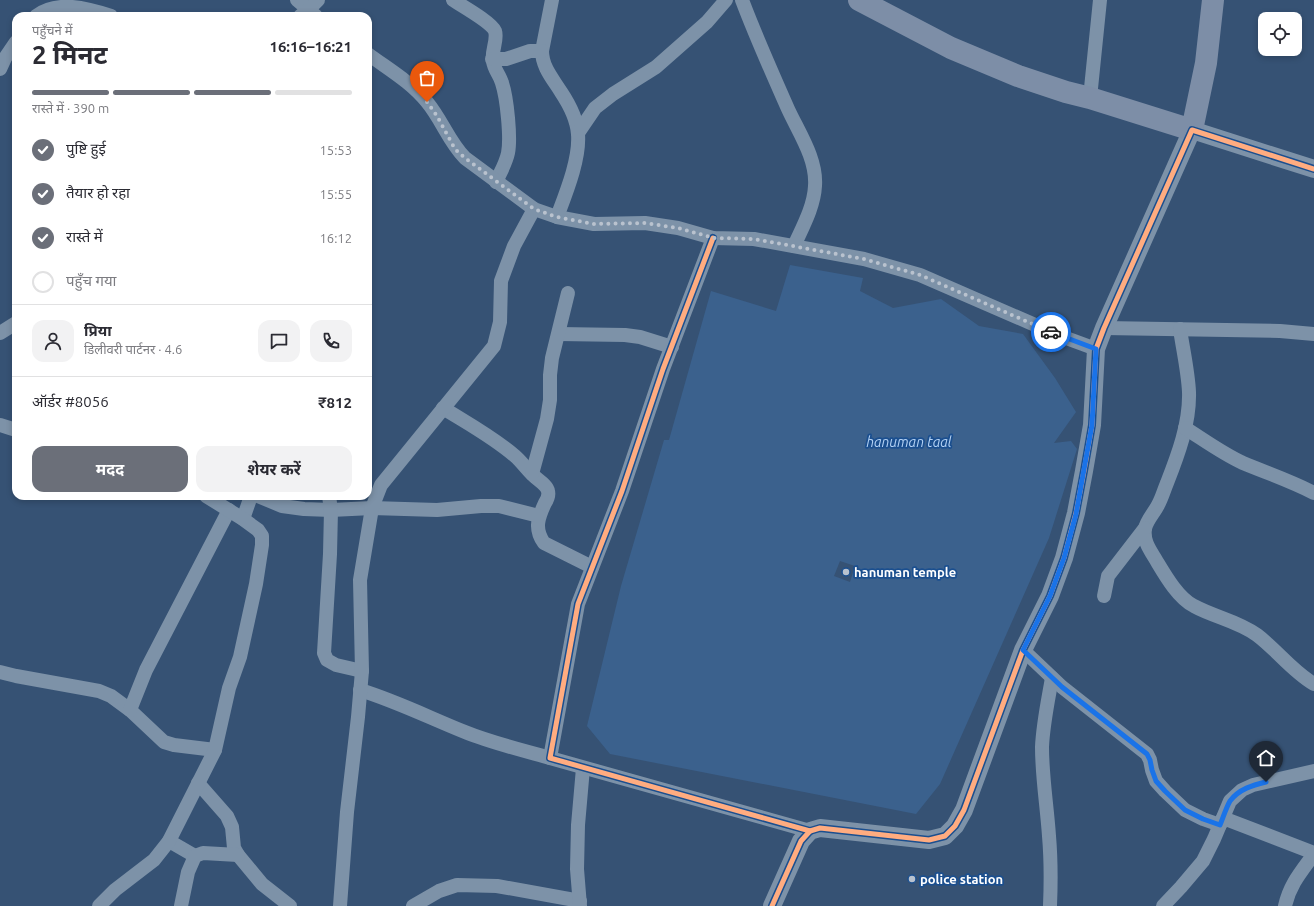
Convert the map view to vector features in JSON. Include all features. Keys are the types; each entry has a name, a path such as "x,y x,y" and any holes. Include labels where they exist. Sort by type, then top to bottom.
{"main road":[{"path":"860,0 950,48 1018,76 1192,130 1206,63 1213,0"}],"street":[{"path":"297,0 311,10"},
{"path":"453,0 489,23 494,30 495,39 492,59 494,69 502,82 507,113 508,136 508,153 496,182"},
{"path":"552,0 542,58 545,67 562,93 574,117 578,133 578,147 567,191 557,217"},
{"path":"578,133 595,108 613,94 656,67 708,22 726,0"},
{"path":"742,0 783,97 808,150 813,167 815,186 809,214 794,246"},
{"path":"1090,98 1100,0"},
{"path":"40,9 58,4 75,5 98,12"},
{"path":"0,69 12,48"},
{"path":"492,59 506,59 530,51 542,51"},
{"path":"372,57 411,85 427,102 437,116 455,149 496,182 534,209 557,217 594,224 645,223 678,228 714,238 754,239 864,259 920,275 1058,335 1096,349"},
{"path":"772,906 800,841 810,831 820,828 929,840 945,836 956,826 964,810 1023,650 1050,596 1064,558 1076,514 1092,425 1096,349 1192,130 1314,168"},
{"path":"340,906 347,812 362,671 360,580 372,508 381,485 494,346 500,322 501,281 514,246 534,209"},
{"path":"550,758 578,604 622,491 672,347 714,238"},
{"path":"532,474 547,419 550,400 550,374 552,358 568,293"},
{"path":"0,332 12,325"},
{"path":"1104,328 1280,331 1314,334"},
{"path":"1104,596 1108,576 1145,528 1159,504 1185,428 1188,414 1189,392 1180,329"},
{"path":"559,334 625,335 640,337 672,347"},
{"path":"443,408 505,448 545,486 548,492 548,498 539,516 539,536 544,543 592,567"},
{"path":"0,425 12,422"},
{"path":"0,425 12,429"},
{"path":"1185,428 1222,452 1293,482 1314,493"},
{"path":"99,906 115,890 154,860 169,841 215,750 229,688 240,657 245,635 256,584 262,536 258,530 243,519 213,500"},
{"path":"243,519 250,500"},
{"path":"268,500 282,506 304,509 330,503 372,508 437,510 499,506 539,516"},
{"path":"330,503 330,554 324,654 327,660 336,665 362,671"},
{"path":"130,710 150,663 229,510"},
{"path":"1145,528 1145,538 1148,546 1164,574 1182,597 1193,606 1236,623 1257,634 1292,667 1314,684"},
{"path":"1023,650 1062,687 1147,754 1156,781 1185,810 1203,819 1222,821 1314,854 1294,881 1285,906"},
{"path":"0,672 99,690 111,696 130,710 164,742 174,745 215,750"},
{"path":"1050,906 1051,863 1042,747 1052,678"},
{"path":"360,690 388,699 466,732 505,746 810,831"},
{"path":"413,906 439,891 457,885 497,886 580,904 577,869 578,825 583,768"},
{"path":"1170,903 1203,861 1230,801 1242,790 1253,785 1314,771"},
{"path":"198,783 227,816 232,827 234,848 238,855 262,884 290,906"},
{"path":"169,841 196,856"},
{"path":"181,906 188,872 196,856 203,853 238,855"}],"water":[{"name":"hanuman taal","path":"790,265 863,278 860,291 893,308 941,299 979,326 1023,334 1055,378 1076,412 1054,443 1071,441 1077,449 1049,538 940,784 916,814 610,754 587,726 621,586 664,440 669,440 711,291 776,311","holes":["840,561 855,566 850,582 834,576"]}],"cycle path":[{"path":"772,906 801,841 810,831 820,828 929,840 945,836 955,826 964,810 1023,650 1050,596 1064,558 1076,513 1092,425 1096,349 1192,130 1314,169"},
{"path":"713,238 663,369 622,491 578,604 550,758 810,831"}],"way so far":[{"path":"427,102 437,116 455,149 534,209 557,217 594,224 645,223 678,228 714,238 754,239 864,259 920,275 1051,332"}],"place":[{"name":"hanuman temple","path":"846,572"},
{"name":"police station","path":"912,879"}],"route":[{"path":"1051,332 1096,349 1094,360 1092,425 1076,514 1064,558 1050,596 1023,650 1062,687 1147,754 1156,781 1185,810 1220,825 1230,801 1242,790 1253,785 1266,782"}]}
